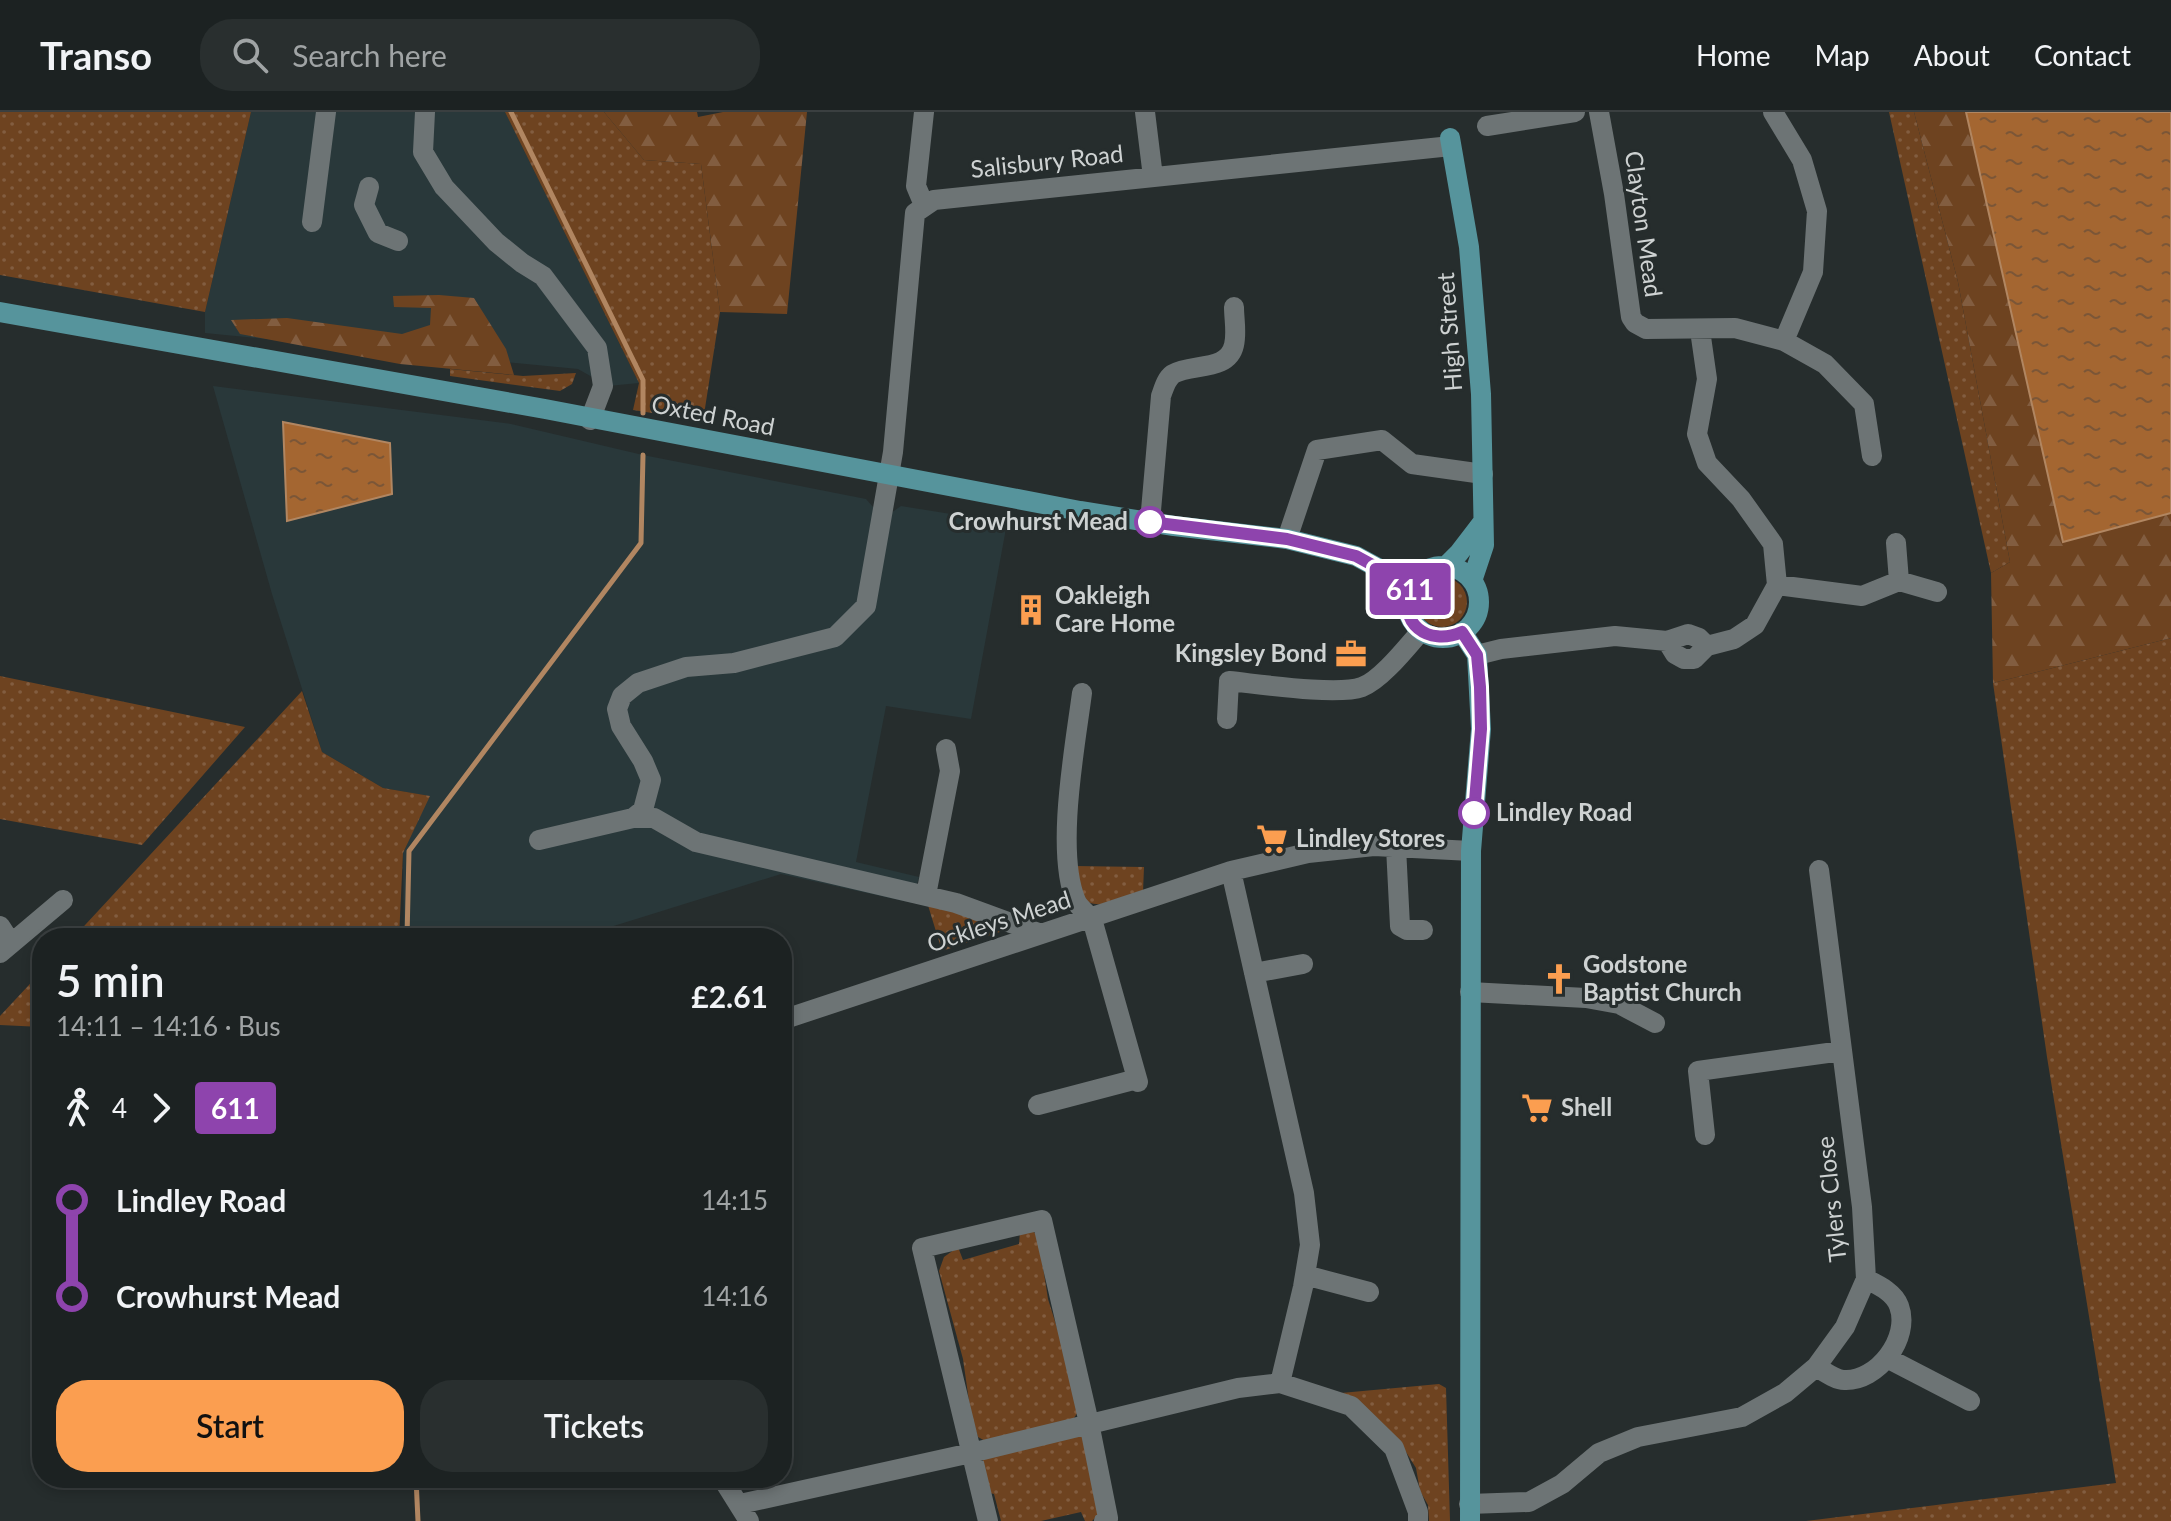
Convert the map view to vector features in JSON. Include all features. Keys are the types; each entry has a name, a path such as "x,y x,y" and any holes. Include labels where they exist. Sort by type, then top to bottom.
{"main road":[{"name":"High Street","path":"1451,142 1469,247 1481,394 1484,545 1472,581"},
{"name":"Oxted Road","path":"0,312 545,409 590,420 1150,522 1287,539 1356,556 1411,586"},
{"path":"1445,567 1482,523"},
{"path":"1445,567 1455,569 1472,581 1477,591 1478,605 1474,619 1462,632 1443,638 1421,631 1407,609 1411,586 1422,573 1445,567"},
{"path":"1462,632 1477,655 1481,729 1471,851 1469,1513"}],"street":[{"path":"312,222 326,112"},
{"path":"425,112 423,152 444,187 496,242 543,276 597,348 603,386 590,420"},
{"path":"633,818 643,810 651,780 621,726 617,709 622,696 638,683 686,667 734,663 835,637 866,606 884,492 890,476 915,213 924,205 916,186 924,112"},
{"path":"1145,112 1153,177"},
{"path":"1487,126 1575,112"},
{"name":"Clayton Mead","path":"1599,112 1631,317 1635,323 1646,329 1735,328 1784,341 1825,364 1864,404 1872,456"},
{"path":"1773,112 1802,160 1817,211 1813,272 1784,341"},
{"name":"Salisbury Road","path":"924,205 934,200 1451,142"},
{"path":"369,187 364,205 378,233 398,241"},
{"path":"1150,522 1161,396 1166,381 1174,373 1219,363 1231,353 1235,336 1234,307"},
{"path":"1477,655 1501,649 1615,636 1667,641 1675,654 1684,659 1694,659 1707,646 1734,639 1755,625 1777,585 1773,544 1741,499 1707,463 1697,434 1707,379 1700,330"},
{"path":"1287,539 1317,450 1382,440 1412,464 1483,474"},
{"path":"1896,543 1899,581"},
{"path":"1777,585 1862,596 1899,581 1937,592"},
{"path":"1227,719 1229,681 1337,690 1362,687 1378,676 1421,631"},
{"path":"1038,1105 1137,1081 1092,919 1077,904 1068,876 1072,772 1082,693"},
{"path":"926,895 950,771 946,749"},
{"path":"539,840 633,818 654,818 696,842 926,895 1041,934"},
{"path":"1280,1383 1310,1245 1304,1193 1231,871 1308,853 1374,846 1471,851"},
{"path":"1396,847 1400,926 1407,930 1423,930"},
{"name":"Tylers Close","path":"1469,1513 1529,1502 1562,1484 1599,1453 1638,1437 1742,1417 1785,1393 1816,1367 1845,1327 1866,1279 1862,1207 1819,870"},
{"name":"Ockleys Mead","path":"792,1017 1231,871"},
{"path":"4,940 63,900"},
{"path":"1254,973 1303,964"},
{"path":"1470,992 1545,995 1608,1002 1619,1004 1655,1023"},
{"path":"1705,1135 1698,1071 1842,1051"},
{"path":"988,1521 922,1248 1042,1220 1089,1423 1107,1520"},
{"path":"1305,1275 1369,1292"},
{"path":"1816,1367 1841,1381 1863,1378 1887,1358 1900,1333 1899,1306 1886,1289 1866,1279"},
{"path":"1887,1358 1970,1401"},
{"path":"728,1488 744,1512 1089,1423 1238,1388 1280,1383 1351,1406 1394,1448 1418,1512 1418,1521"}],"shaded area":[{"path":"251,112 505,112 639,383 608,386 578,369 205,333 205,312"},
{"path":"213,386 511,424 643,455 866,499 874,508 891,513 901,506 1007,523 971,719 886,706 856,862 919,877 912,903 781,874 607,928 404,928 403,853 429,796 383,788 322,752 272,594"}],"green space":[{"path":"0,112 251,112 205,312 0,275"},
{"path":"505,112 604,112 644,160 701,164 720,312 703,421 633,410 639,383"},
{"path":"604,112 697,112 698,117 723,112 807,112 787,314 720,312 701,164 644,160"},
{"path":"1889,112 1914,112 1958,282 2010,562 1991,573"},
{"path":"1914,112 2171,112 2171,638 1993,683 1991,573 2010,562 1958,282"},
{"path":"393,296 474,298 506,349 514,375 400,364 240,334 231,320 287,318 402,334 430,325 431,308 394,307"},
{"path":"450,369 523,376 576,373 572,384 560,391 450,376"},
{"path":"1442,577 1460,584 1467,602 1460,620 1442,627 1424,620 1417,602 1424,584"},
{"path":"2171,638 2171,1521 1806,1521 2116,1483 2047,1057 1993,683"},
{"path":"0,676 245,727 142,845 0,819"},
{"path":"302,691 322,752 383,788 430,796 403,853 399,928 82,928"},
{"path":"1074,866 1144,867 1143,892 1103,904 1088,902 1080,890"},
{"path":"927,902 1015,927 942,951"},
{"path":"32,982 32,1027 0,1025 0,1016"},
{"path":"1032,1231 1038,1235 1048,1299 1068,1363 1078,1412 1072,1421 987,1442 978,1437 971,1415 963,1359 939,1271 944,1257 958,1247 963,1260 1019,1244 1020,1232"},
{"path":"1439,1384 1446,1388 1450,1521 1429,1521 1428,1505 1420,1491 1416,1468 1401,1444 1341,1393"},
{"path":"1068,1434 1085,1436 1098,1515 1092,1521 1085,1521 1081,1512 1041,1521 1001,1521 994,1494 990,1493 981,1470 984,1455"}],"water":[{"path":"1966,112 2171,112 2171,513 2063,542"},
{"path":"283,422 390,443 392,494 287,521"}],"waterway":[{"path":"511,112 643,380 643,413"},
{"path":"407,928 409,851 641,543 643,455"},
{"path":"416,1488 418,1521"}],"bus line":[{"name":"611","path":"1150,522 1287,539 1356,556 1411,586 1407,609 1415,625 1436,637 1451,637 1462,632 1477,655 1481,729 1474,813"}],"place":[{"name":"Crowhurst Mead","path":"1150,522"},
{"name":"Oakleigh Care Home","path":"1031,610"},
{"name":"Kingsley Bond","path":"1351,654"},
{"name":"Lindley Road","path":"1474,813"},
{"name":"Lindley Stores","path":"1272,839"},
{"name":"Godstone Baptist Church","path":"1559,979"},
{"name":"Shell","path":"1537,1108"}]}
